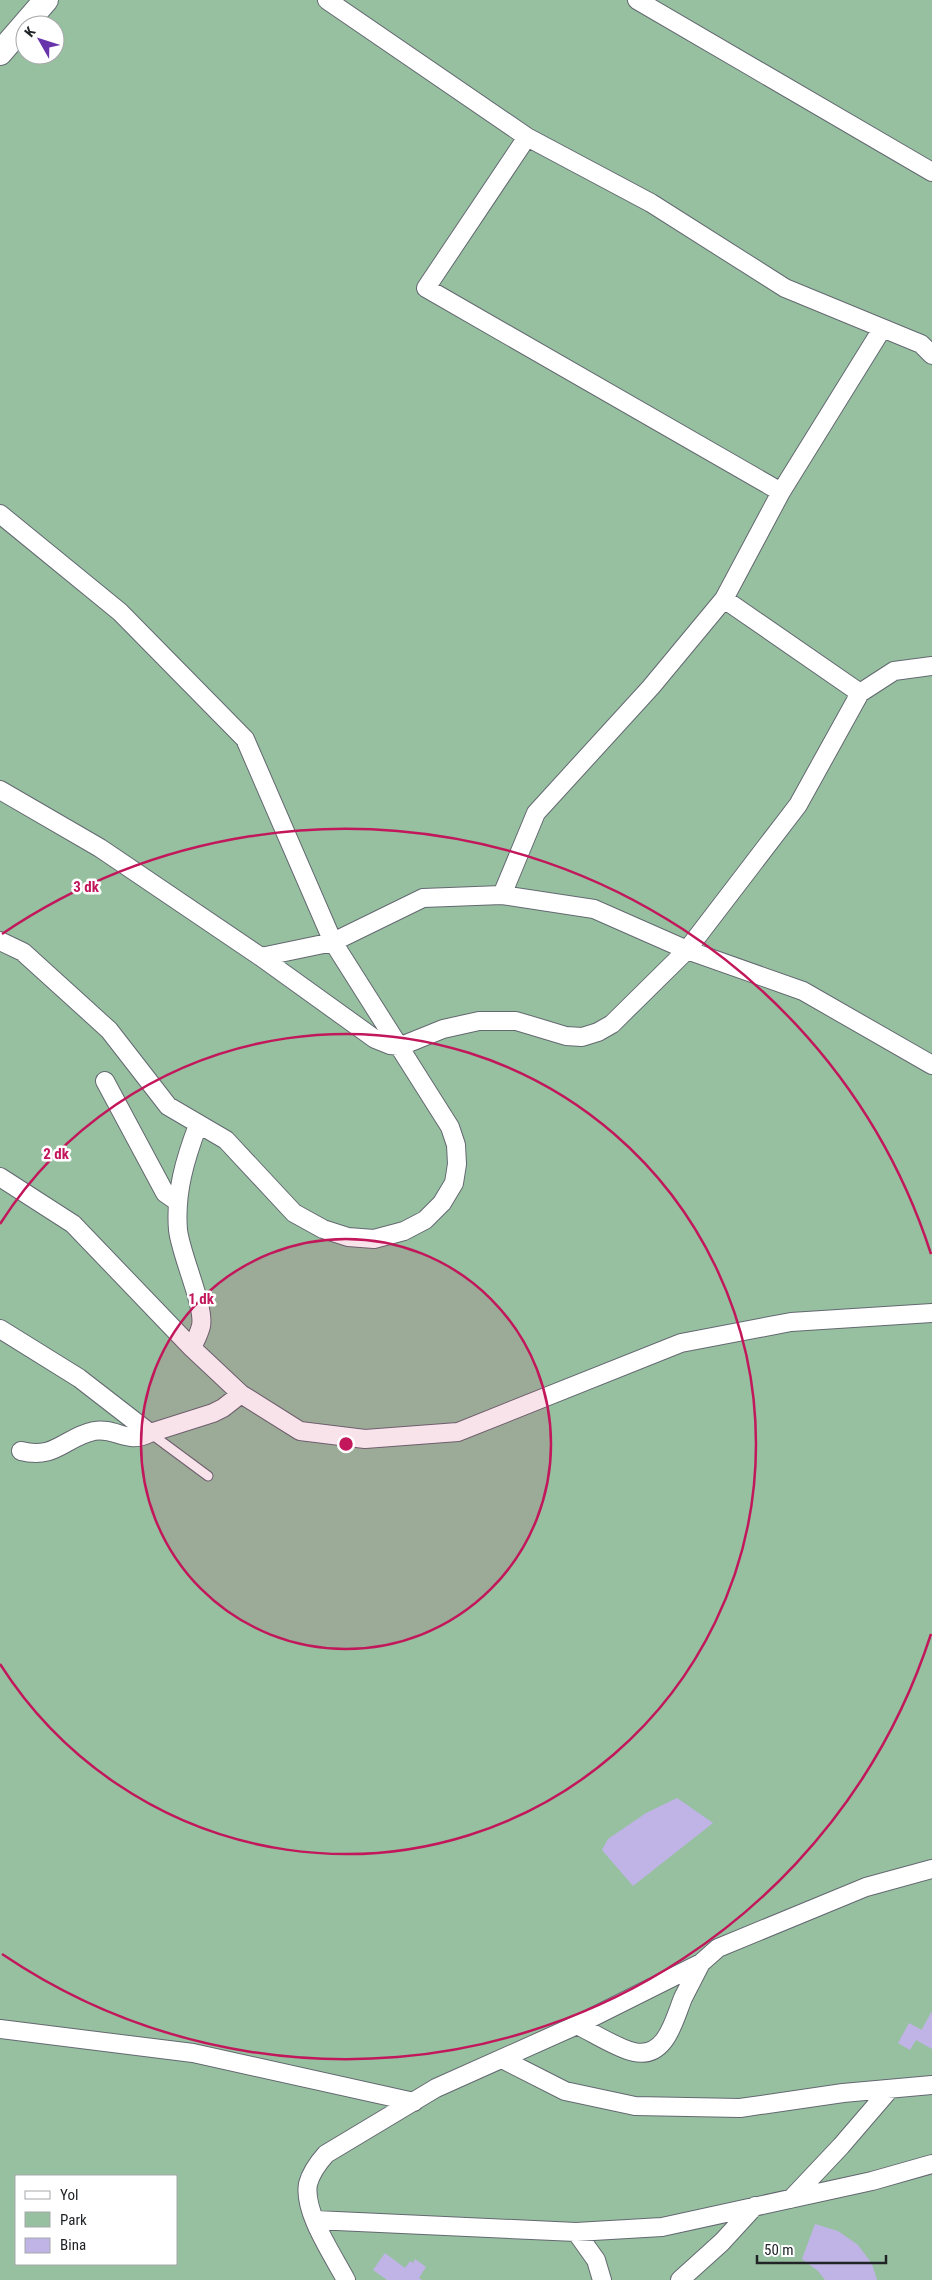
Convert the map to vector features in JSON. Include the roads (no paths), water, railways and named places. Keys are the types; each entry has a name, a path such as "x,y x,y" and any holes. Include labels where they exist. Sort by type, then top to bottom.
{"street":[{"path":"0,53 46,0"},
{"path":"327,0 526,137 651,203 785,288 921,344 932,355"},
{"path":"637,0 932,172"},
{"path":"526,137 426,288 781,492"},
{"path":"502,894 536,813 651,687 724,599 781,492 882,329"},
{"path":"0,514 120,612 245,739 333,942 401,1046 450,1127 456,1145 457,1164 454,1183 442,1203 425,1220 404,1232 374,1239 348,1237 323,1229 294,1213 226,1140 168,1106 109,1030 95,1016 23,952 0,940"},
{"path":"724,599 860,693"},
{"path":"0,790 100,848 261,957 375,1039 390,1045 401,1046 443,1029 479,1021 516,1021 566,1036 582,1037 598,1032 612,1024 688,950 798,805 860,693 894,671 932,666"},
{"path":"261,957 333,942 423,898 502,894 594,909 688,950 803,991 932,1065"},
{"path":"105,1081 165,1193 178,1202"},
{"path":"192,1348 201,1326 202,1314 182,1251 178,1230 178,1202 186,1155 198,1125"},
{"path":"0,1177 73,1224 192,1348 241,1394 300,1432 365,1439 458,1432 681,1343 791,1322 932,1313"},
{"path":"0,1330 79,1378 150,1433"},
{"path":"21,1451 38,1454 53,1451 87,1433 96,1431 138,1438 213,1412 233,1402 241,1394"},
{"path":"346,2280 315,2220 308,2201 308,2183 315,2167 326,2154 436,2088 577,2025 701,1963 718,1948 866,1887 932,1869"},
{"path":"577,2025 632,2052 653,2050 662,2044 668,2036 701,1963"},
{"path":"0,2029 193,2053 414,2102"},
{"path":"502,2059 566,2091 635,2106 740,2108 843,2093 932,2085"},
{"path":"791,2199 890,2089"},
{"path":"315,2220 576,2232 662,2227 872,2181 932,2164"},
{"path":"680,2280 722,2242 755,2206"},
{"path":"576,2232 596,2260 602,2280"}],"lane":[{"path":"150,1433 208,1476"}]}
